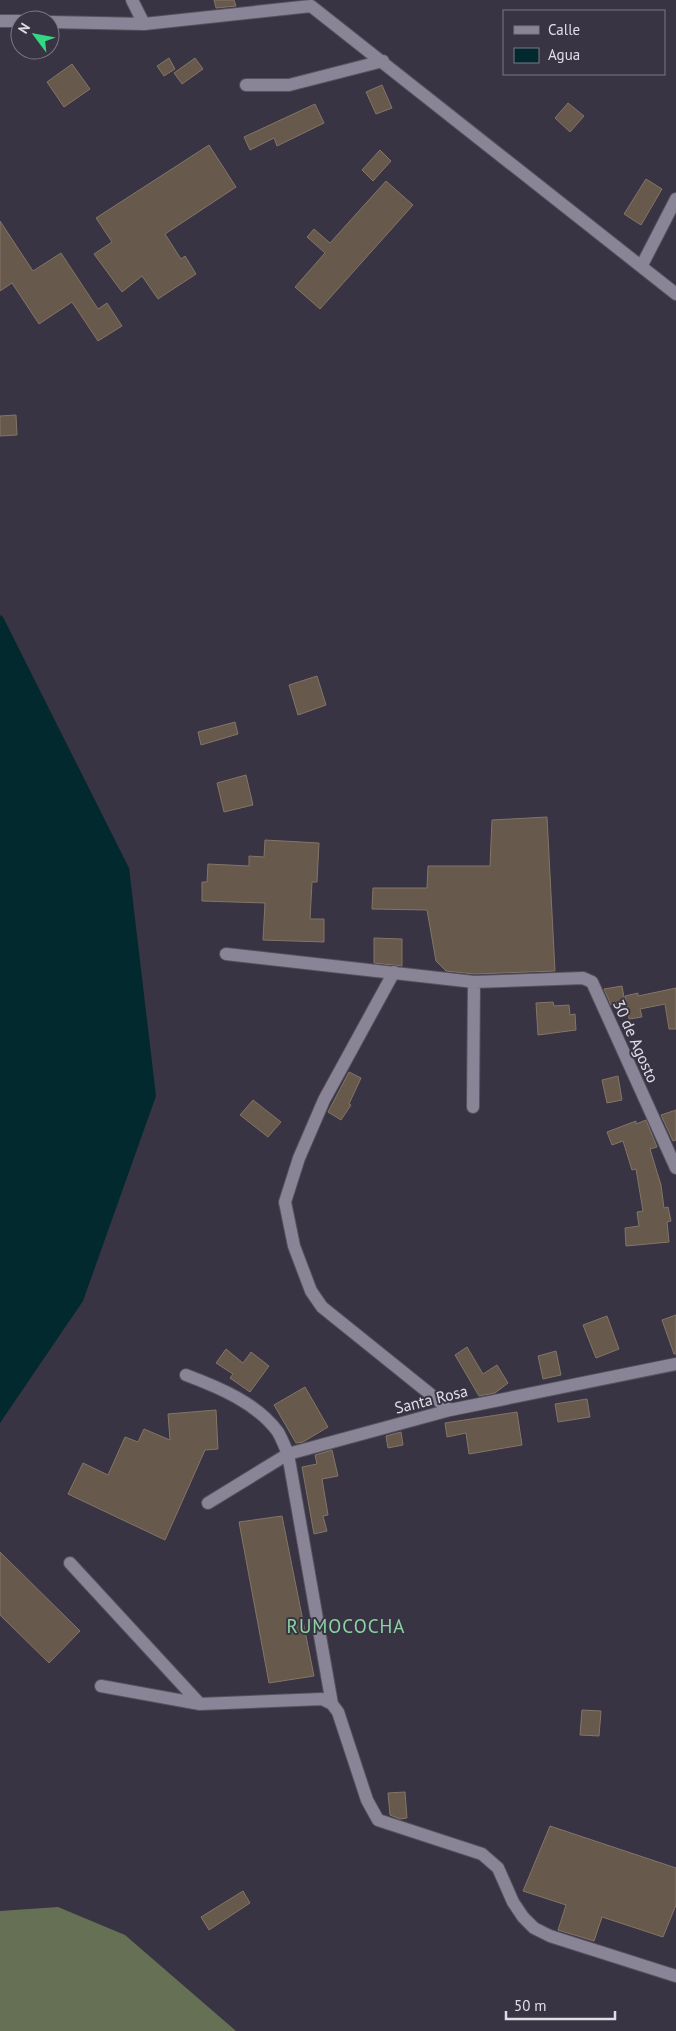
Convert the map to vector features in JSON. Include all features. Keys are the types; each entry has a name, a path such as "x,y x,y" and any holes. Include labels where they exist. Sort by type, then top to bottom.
{"street":[{"path":"132,0 144,24"},
{"path":"60,22 144,24 307,3 676,294"},
{"path":"246,84 289,85 382,61"},
{"path":"642,266 676,199"},
{"path":"226,954 474,982 473,1107"},
{"path":"394,972 324,1100 299,1158 285,1202 294,1246 311,1291 322,1307 450,1410"},
{"name":"30 de Agosto","path":"474,982 583,978 592,982 676,1168"},
{"name":"Santa Rosa","path":"208,1503 288,1454 450,1410 676,1364"},
{"path":"186,1375 217,1387 251,1407 278,1433 288,1454 332,1704"},
{"path":"70,1563 200,1704"},
{"path":"101,1686 200,1704 322,1699 332,1704 338,1712 367,1800 378,1820 482,1854 498,1868 513,1902 534,1928 550,1936 676,1976"}],"shaded area":[{"path":"58,1907 125,1935 236,2031 0,2031 0,1911"}],"water":[{"path":"0,615 3,617 129,868 156,1096 83,1301 0,1423"}],"building":[{"path":"214,0 234,0 236,6 216,8"},
{"path":"169,58 175,69 164,76 157,66"},
{"path":"195,58 203,69 182,84 174,73"},
{"path":"72,64 90,89 64,107 47,82"},
{"path":"382,85 392,108 376,114 366,92"},
{"path":"568,103 584,116 570,132 555,118"},
{"path":"315,104 324,123 277,146 274,138 250,150 244,137"},
{"path":"209,145 236,187 165,234 181,259 185,256 196,274 158,299 142,276 122,292 94,254 112,242 96,218"},
{"path":"380,150 391,161 373,181 362,170"},
{"path":"646,179 662,189 641,225 624,214"},
{"path":"386,181 413,205 320,309 295,287 325,253 307,237 314,229 330,243"},
{"path":"0,221 33,271 61,253 98,309 107,303 122,326 98,341 72,302 39,324 12,283 0,291"},
{"path":"16,415 17,435 0,436 0,416"},
{"path":"317,676 326,705 298,715 289,685"},
{"path":"235,722 238,734 201,745 198,732"},
{"path":"246,775 253,805 224,812 217,783"},
{"path":"547,817 555,971 474,974 446,971 436,961 427,910 372,909 373,888 427,888 428,866 490,866 492,820"},
{"path":"265,840 319,843 317,882 312,882 310,919 324,919 324,942 263,940 265,903 202,901 202,882 207,882 208,864 249,866 249,856 264,857"},
{"path":"374,938 402,939 402,966 374,963"},
{"path":"622,986 625,1003 611,1005 604,989"},
{"path":"676,988 676,1029 669,1029 665,1004 640,1009 642,1017 629,1019 625,996 638,993 638,996"},
{"path":"553,1002 554,1006 569,1005 570,1015 575,1014 576,1030 538,1035 536,1003"},
{"path":"349,1072 361,1078 349,1104 351,1105 341,1120 328,1112"},
{"path":"618,1076 622,1100 607,1103 602,1080"},
{"path":"253,1100 281,1122 268,1137 240,1115"},
{"path":"676,1110 676,1140 673,1141 661,1115"},
{"path":"646,1120 657,1147 650,1149 661,1185 664,1208 668,1207 671,1221 667,1222 669,1242 626,1246 625,1228 639,1226 637,1212 643,1211 636,1169 632,1170 623,1141 612,1145 607,1132 636,1121 636,1124"},
{"path":"676,1315 676,1354 674,1354 662,1320"},
{"path":"607,1316 619,1349 596,1358 583,1325"},
{"path":"467,1347 483,1374 497,1365 508,1383 495,1393 479,1396 455,1355"},
{"path":"226,1349 243,1363 251,1352 269,1366 250,1392 230,1378 233,1374 216,1363"},
{"path":"556,1351 561,1375 543,1379 538,1356"},
{"path":"305,1387 328,1427 303,1442 296,1443 274,1405"},
{"path":"587,1399 590,1417 558,1422 555,1404"},
{"path":"216,1410 218,1449 205,1450 165,1540 68,1494 83,1463 108,1475 125,1437 138,1442 144,1429 170,1440 168,1414"},
{"path":"517,1412 522,1445 469,1454 466,1433 447,1437 445,1423"},
{"path":"401,1432 403,1445 388,1448 386,1436"},
{"path":"332,1450 338,1476 322,1479 328,1515 323,1516 327,1531 314,1534 302,1467 317,1464 315,1455"},
{"path":"282,1516 314,1676 269,1683 239,1522"},
{"path":"0,1552 80,1631 49,1663 0,1615"},
{"path":"582,1710 601,1711 599,1736 580,1735"},
{"path":"405,1792 407,1818 400,1819 390,1815 388,1793"},
{"path":"550,1826 676,1868 676,1905 663,1937 602,1917 594,1941 558,1930 566,1905 523,1891"},
{"path":"243,1891 250,1903 209,1930 201,1917"}],"district":[{"name":"RUMOCOCHA","path":"346,1626"}]}
